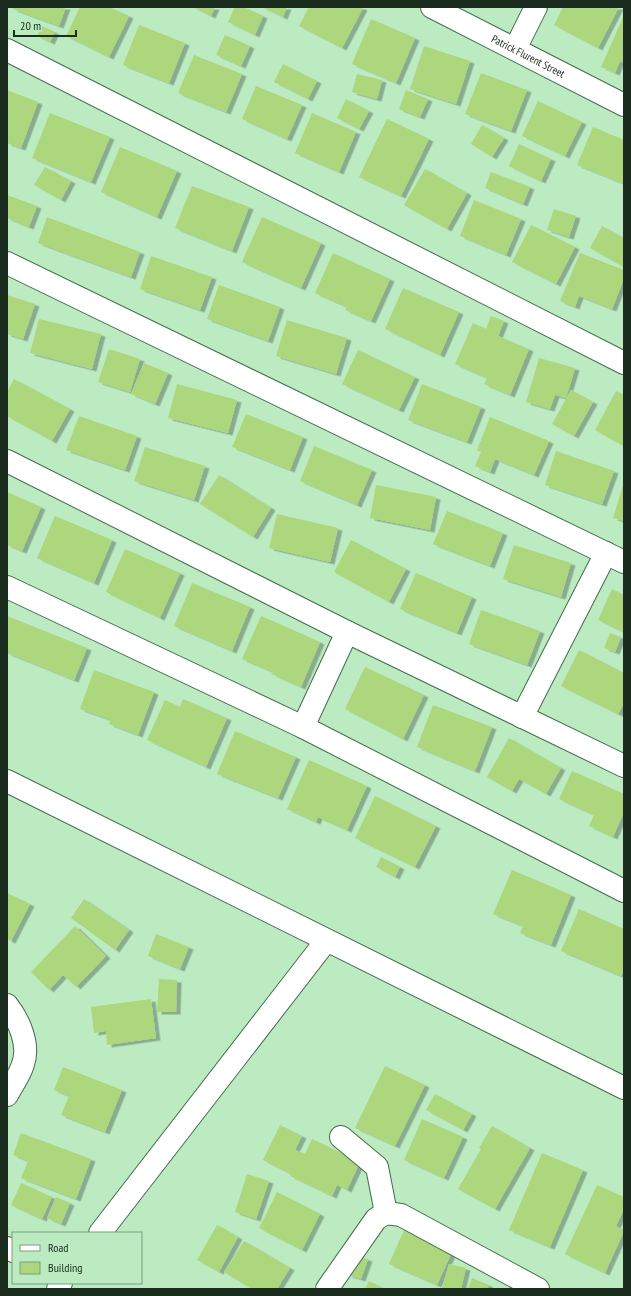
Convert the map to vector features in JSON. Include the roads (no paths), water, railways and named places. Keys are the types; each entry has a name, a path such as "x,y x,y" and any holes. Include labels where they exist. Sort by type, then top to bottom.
{"street":[{"name":"Patrick Flurent Street","path":"432,7 624,105"},
{"path":"515,49 536,7"},
{"path":"7,50 624,363"},
{"path":"7,263 615,558 522,717"},
{"path":"7,461 347,632 624,766"},
{"path":"7,587 303,727 624,891"},
{"path":"303,727 347,632"},
{"path":"7,781 624,1088"},
{"path":"101,1232 326,941"},
{"path":"7,1005 20,1026 26,1050 24,1064 7,1095"},
{"path":"341,1137 377,1167 386,1213"},
{"path":"327,1289 376,1219 386,1213 401,1215 538,1289"}]}
